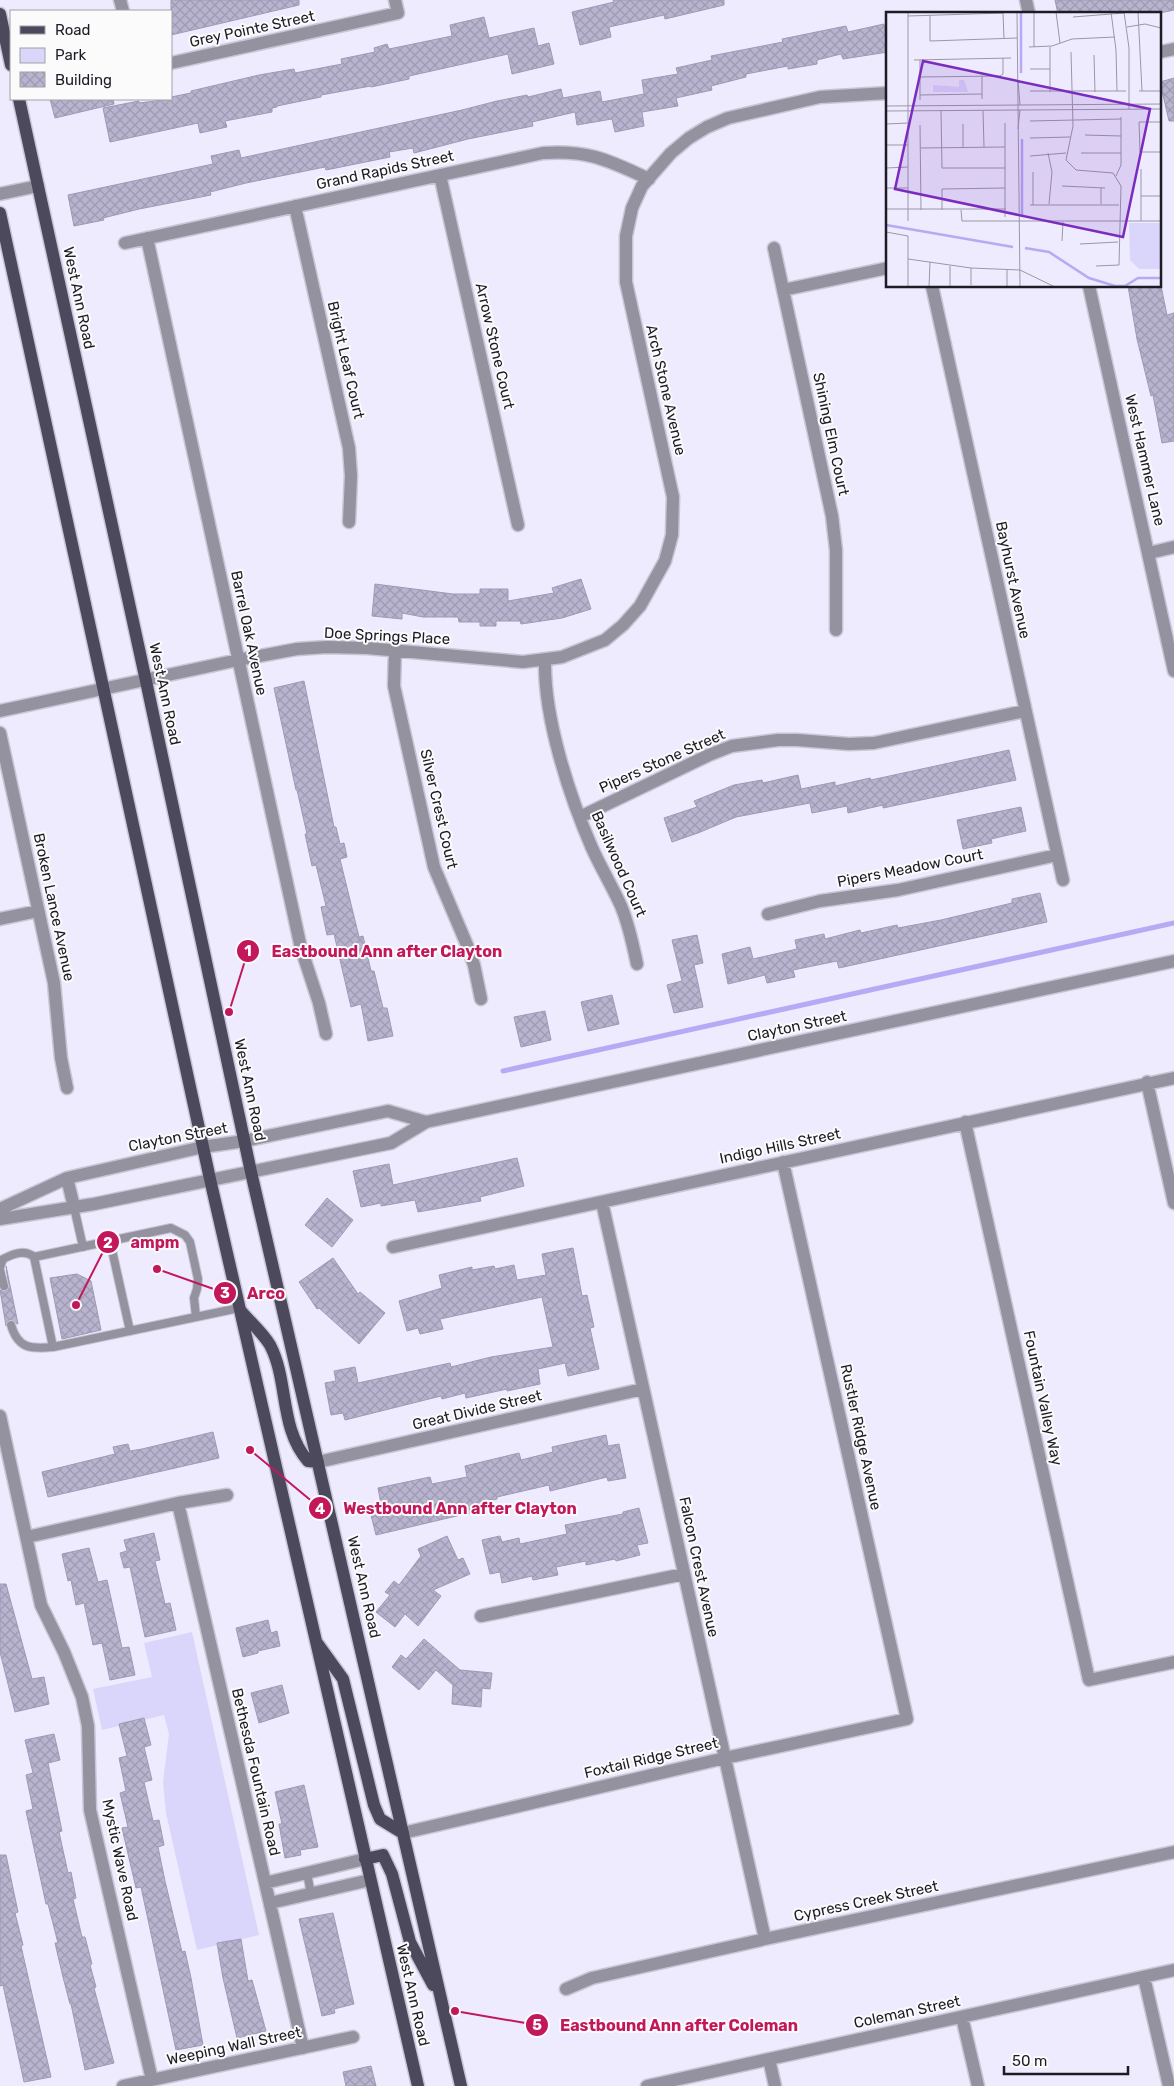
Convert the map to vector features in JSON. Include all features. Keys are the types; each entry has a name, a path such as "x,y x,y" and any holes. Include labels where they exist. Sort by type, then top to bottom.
{"main road":[{"path":"0,14 10,61"},
{"name":"West Ann Road","path":"18,100 146,681 244,1141 461,2086"},
{"name":"West Ann Road","path":"0,214 238,1308 418,2086"},
{"path":"238,1308 270,1345 290,1427 300,1452 308,1461 318,1462"},
{"path":"314,1639 343,1679 374,1805 380,1819 403,1833"},
{"path":"365,1859 383,1855 392,1874 410,1942 442,2000"}],"street":[{"name":"Grey Pointe Street","path":"172,63 398,13 395,0"},
{"name":"Arch Stone Avenue","path":"640,606 665,561 672,534 673,497 626,282 626,236 632,208 642,186 671,153 689,138 707,127 728,118 820,97 886,93"},
{"name":"Grand Rapids Street","path":"125,243 543,153 566,151 586,153 612,161 649,179"},
{"name":"Arrow Stone Court","path":"440,175 518,525"},
{"path":"0,194 38,186"},
{"name":"Bright Leaf Court","path":"295,206 348,448 351,476 349,522"},
{"name":"Barrel Oak Avenue","path":"147,238 301,948 319,1003 326,1034"},
{"name":"Shining Elm Court","path":"774,248 832,516 836,550 836,630"},
{"path":"783,290 886,268"},
{"name":"Bayhurst Avenue","path":"932,288 1063,880"},
{"name":"West Hammer Lane","path":"1089,288 1174,671"},
{"path":"1149,553 1174,546"},
{"name":"Doe Springs Place","path":"0,711 298,649 327,647 395,650 523,662 545,661 582,650 604,640 623,625 640,606"},
{"name":"Silver Crest Court","path":"395,650 394,686 434,867 467,945 474,965 481,999"},
{"name":"Basilwood Court","path":"545,661 544,686 568,786 603,871 621,906 630,931 637,964"},
{"name":"Pipers Stone Street","path":"580,817 709,755 732,746 797,740 849,744 874,743 1026,711"},
{"name":"Broken Lance Avenue","path":"0,733 54,983 61,1058 67,1088"},
{"name":"Pipers Meadow Court","path":"768,914 820,901 898,890 1058,854"},
{"path":"0,919 38,911"},
{"name":"Clayton Street","path":"0,1219 74,1207 391,1143 426,1122 1174,961"},
{"name":"Indigo Hills Street","path":"393,1247 1147,1082 1174,1078"},
{"path":"1147,1082 1174,1203"},
{"name":"Clayton Street","path":"0,1209 67,1178 203,1147 244,1141 388,1111 426,1122"},
{"name":"Fountain Valley Way","path":"965,1122 1089,1680 1174,1662"},
{"name":"Rustler Ridge Avenue","path":"784,1162 907,1719"},
{"path":"67,1178 74,1207"},
{"name":"Falcon Crest Avenue","path":"602,1202 765,1939"},
{"name":"Great Divide Street","path":"318,1462 643,1390"},
{"name":"Mystic Wave Road","path":"0,1416 42,1605 82,1697 88,1726 90,1810 152,2080"},
{"path":"27,1536 227,1494"},
{"name":"Bethesda Fountain Road","path":"178,1503 303,2048"},
{"path":"481,1616 684,1574"},
{"name":"Foxtail Ridge Street","path":"403,1833 725,1758 907,1719"},
{"name":"Cypress Creek Street","path":"566,1989 592,1978 765,1939 1174,1852"},
{"path":"265,1883 365,1859"},
{"path":"270,1903 370,1880"},
{"name":"Coleman Street","path":"647,2086 1174,1970"},
{"path":"1144,1977 1169,2086"},
{"path":"962,2017 978,2086"},
{"name":"Weeping Wall Street","path":"123,2086 353,2037"},
{"path":"768,2059 775,2086"}],"lane":[{"path":"74,1207 83,1247"},
{"path":"34,1257 172,1228 185,1235 190,1242 198,1280 194,1305 196,1317"},
{"path":"110,1241 130,1331"},
{"path":"4,1286 0,1268 3,1259 23,1252 30,1253 34,1257 53,1347"},
{"path":"11,1325 14,1337 19,1343 39,1348 53,1347 238,1308"},
{"path":"307,1873 311,1894"}],"green space":[{"path":"192,1632 259,1935 197,1950 166,1813 163,1782 169,1734 164,1715 102,1730 93,1689 152,1677 144,1643"}],"building":[{"path":"171,0 299,0 299,5 172,35"},
{"path":"613,0 724,0 724,5 665,19 664,15 609,27 611,37 580,45 572,12 614,2"},
{"path":"1055,0 1174,0 1174,10 1162,13 1058,12"},
{"path":"484,17 489,38 534,28 538,46 549,43 554,64 512,74 508,54 409,76 409,79 321,95 321,97 277,106 272,108 272,112 225,121 227,127 200,133 198,123 110,142 103,108 139,101 139,103 172,100 172,97 191,93 191,91 259,75 294,69 295,73 342,64 341,59 375,52 374,48 387,44 389,49 452,36 450,25"},
{"path":"884,24 886,52 843,59 841,54 817,60 817,64 788,69 788,66 746,74 746,77 711,86 712,90 676,98 678,106 642,112 644,126 615,132 612,119 577,125 575,112 532,122 533,126 468,139 414,153 413,148 389,152 390,157 326,170 325,167 246,183 210,192 211,195 139,209 103,218 104,220 74,226 68,195 213,164 211,156 239,150 241,158 497,101 527,95 528,97 561,89 563,98 600,91 602,102 644,94 642,80 678,74 676,68 712,60 711,56 783,42 782,39 846,26 848,32"},
{"path":"1174,78 1174,121 1169,121 1162,91 1162,81"},
{"path":"50,100 113,100 114,104 55,118"},
{"path":"1128,288 1161,288 1167,315 1174,313 1174,441 1162,443 1153,395 1151,396 1137,339"},
{"path":"581,579 591,609 562,618 521,624 520,621 496,621 496,626 480,626 480,622 459,622 458,617 423,617 402,613 402,619 372,616 375,584 453,594 480,594 480,589 508,589 508,601 554,593 552,588"},
{"path":"304,681 334,827 336,827 340,844 344,843 347,857 340,859 359,937 363,936 371,971 374,971 383,1008 387,1008 393,1036 368,1041 361,1004 351,1007 334,934 327,935 321,907 326,906 316,865 312,866 305,834 307,834 274,688"},
{"path":"1009,750 1016,780 883,808 883,805 848,813 847,806 812,813 810,803 736,817 672,842 664,818 697,807 694,801 734,785 762,780 763,783 798,775 801,789 835,782 835,786"},
{"path":"1021,807 1026,831 991,839 992,843 963,849 957,820"},
{"path":"1040,893 1047,922 839,968 837,961 793,970 795,977 767,983 765,975 728,984 722,954 750,947 753,959 797,949 795,940 824,934 825,939 860,930 861,933 897,925 898,928 941,920 1012,903 1012,899"},
{"path":"697,935 703,963 694,965 703,1007 674,1013 667,985 682,981 672,940"},
{"path":"612,995 619,1024 588,1031 581,1002"},
{"path":"545,1011 551,1040 521,1047 514,1017"},
{"path":"517,1158 524,1186 480,1197 481,1201 418,1212 415,1200 381,1206 381,1203 361,1207 353,1171 389,1164 393,1185"},
{"path":"327,1198 353,1220 332,1247 305,1225"},
{"path":"573,1248 582,1296 587,1295 594,1327 590,1328 599,1369 568,1376 565,1363 538,1369 540,1384 466,1398 465,1393 442,1399 441,1396 345,1420 343,1413 331,1415 325,1383 336,1381 334,1371 355,1367 358,1383 450,1363 451,1367 491,1357 553,1347 542,1297 440,1319 443,1329 420,1334 418,1328 407,1331 399,1301 442,1288 439,1275 472,1267 472,1270 494,1266 495,1269 514,1265 517,1280 546,1275 542,1254"},
{"path":"333,1258 358,1294 360,1292 385,1313 359,1344 319,1308 317,1309 299,1282"},
{"path":"6,1266 18,1324 10,1320 6,1322 6,1326 0,1290 6,1291 9,1287"},
{"path":"77,1274 91,1281 101,1330 62,1339 50,1278"},
{"path":"213,1432 219,1458 48,1497 42,1472 115,1454 113,1447 128,1444 130,1451"},
{"path":"606,1435 608,1446 619,1444 626,1478 608,1481 607,1477 550,1491 549,1485 497,1497 497,1499 481,1503 482,1510 376,1535 369,1507 381,1504 378,1488 430,1477 432,1484 467,1477 465,1466 519,1453 521,1460 553,1452 552,1447"},
{"path":"639,1508 648,1543 637,1545 640,1555 616,1561 615,1559 586,1565 586,1561 556,1567 558,1575 533,1580 532,1576 502,1583 500,1572 490,1574 482,1540 500,1536 502,1542 519,1538 520,1544 567,1534 565,1525 623,1514 623,1512"},
{"path":"154,1533 160,1560 155,1561 165,1604 170,1603 176,1630 145,1637 130,1567 124,1568 120,1553 127,1551 124,1540"},
{"path":"447,1536 458,1560 463,1558 470,1574 433,1590 441,1596 418,1626 405,1614 395,1627 376,1612 390,1595 385,1592 394,1581 399,1585 421,1556 418,1549"},
{"path":"89,1548 98,1582 107,1580 122,1648 129,1647 135,1675 110,1680 102,1643 93,1645 84,1603 76,1605 71,1580 68,1581 62,1554"},
{"path":"0,1584 6,1584 32,1679 44,1677 49,1704 15,1712 0,1652"},
{"path":"268,1620 271,1633 277,1631 280,1646 243,1657 236,1628"},
{"path":"424,1639 460,1670 492,1673 490,1689 482,1688 481,1707 452,1704 453,1685 436,1670 419,1690 392,1667 401,1655 406,1659"},
{"path":"282,1685 289,1713 259,1723 251,1693"},
{"path":"144,1718 151,1745 144,1747 152,1780 144,1782 153,1821 159,1820 164,1845 158,1847 182,1952 185,1951 203,2045 176,2050 141,1887 136,1888 122,1828 128,1827 120,1793 126,1791 119,1758 127,1756 119,1724"},
{"path":"54,1734 60,1760 48,1763 62,1831 59,1832 68,1873 71,1872 76,1898 73,1899 82,1937 85,1937 92,1964 90,1965 96,1987 94,1988 114,2063 85,2070 71,2004 55,1943 58,1943 48,1904 46,1904 26,1811 33,1809 26,1775 33,1773 25,1740"},
{"path":"304,1785 318,1847 300,1850 301,1855 285,1858 279,1824 282,1824 275,1792"},
{"path":"0,1855 6,1855 18,1912 15,1913 23,1945 21,1946 51,2077 24,2082 3,1985 0,1986"},
{"path":"333,1913 354,2004 334,2009 335,2013 322,2016 299,1919"},
{"path":"241,1939 248,1981 252,1980 266,2031 237,2038 217,1943"},
{"path":"371,2066 376,2086 346,2086 343,2072"}],"waterway":[{"path":"503,1071 1174,923"}],"place":[{"name":"Eastbound Ann after Clayton","path":"229,1012"},
{"name":"Arco","path":"157,1269"},
{"name":"ampm","path":"76,1305"},
{"name":"Westbound Ann after Clayton","path":"250,1450"},
{"name":"Eastbound Ann after Coleman","path":"455,2011"}]}
